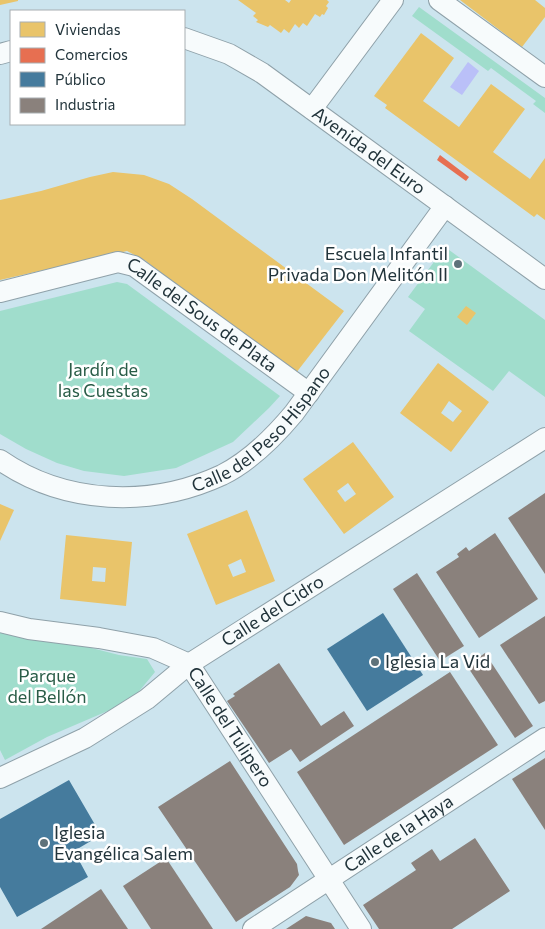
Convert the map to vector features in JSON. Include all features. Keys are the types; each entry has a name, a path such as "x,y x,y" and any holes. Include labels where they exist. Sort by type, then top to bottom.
{"street":[{"path":"312,109 393,0"},
{"path":"439,0 541,67"},
{"name":"Avenida del Euro","path":"185,38 229,54 262,73 545,279"},
{"name":"Calle del Peso Hispano","path":"0,460 40,482 79,494 123,498 151,496 176,491 223,474 250,457 281,429 445,206"},
{"name":"Calle del Sous de Plata","path":"0,292 118,262 126,263 134,266 309,393"},
{"name":"Calle del Cidro","path":"0,778 85,738 147,699 189,664 545,438"},
{"name":"Calle del Tulipero","path":"0,622 29,629 99,638 153,648 189,664 361,929"},
{"name":"Calle de la Haya","path":"253,929 545,738"}],"green space":[{"path":"419,7 545,98 545,113 533,104 536,101 491,68 488,71 412,16"},
{"path":"445,247 545,320 545,397 509,371 493,391 409,331 425,309 408,297"},
{"name":"Jardín de las Cuestas","path":"117,282 127,284 280,396 233,442 176,468 124,476 84,471 57,463 26,449 0,434 0,311"},
{"name":"Parque del Bellón","path":"0,631 147,659 155,672 131,701 47,737 5,760 0,750"}],"water":[{"path":"468,62 479,71 462,95 450,87"}],"building: Viviendas":[{"path":"0,0 18,0 18,1 0,5"},
{"path":"238,0 285,0 289,3 291,0 327,0 329,2 324,15 322,14 320,17 315,14 307,26 303,23 299,28 295,24 289,33 284,29 281,33 270,25 268,27 256,22 258,20 253,16 256,13"},
{"path":"460,0 535,0 545,8 545,17 522,47"},
{"path":"421,33 454,58 423,101 459,127 491,84 525,109 493,152 530,179 545,158 545,220 537,214 534,217 385,108 387,105 374,96"},
{"path":"113,172 144,175 169,184 344,311 296,373 146,261 127,251 0,280 0,200"},
{"path":"466,306 476,313 467,325 457,317"},
{"path":"438,363 489,402 451,452 400,413","holes":["449,401 462,411 453,422 441,413"]},
{"path":"353,442 394,497 344,534 303,479","holes":["348,483 356,494 345,502 337,491"]},
{"path":"0,504 14,510 0,541"},
{"path":"247,510 275,581 216,605 187,534","holes":["241,559 246,572 233,577 228,565"]},
{"path":"66,535 132,542 126,606 60,599","holes":["93,567 106,568 105,582 92,581"]}],"building: Comercios":[{"path":"440,155 469,177 466,181 437,160"}],"building: Público":[{"name":"Iglesia La Vid","path":"383,613 423,675 367,711 327,649"},
{"name":"Iglesia Evangélica Salem","path":"69,780 101,835 74,851 88,877 17,917 0,887 0,819"}],"building: Industria":[{"path":"545,493 545,574 508,518"},
{"path":"495,533 538,599 479,638 436,572 459,557 457,554 466,547 469,551"},
{"path":"417,573 464,646 440,661 393,589"},
{"path":"545,616 545,701 539,704 500,645"},
{"path":"485,653 533,726 515,738 467,666"},
{"path":"279,663 321,726 344,711 354,726 300,762 291,749 269,763 227,701 235,696 233,694"},
{"path":"450,672 498,745 344,845 297,772"},
{"path":"545,758 545,830 512,779"},
{"path":"230,761 297,864 299,875 290,887 236,922 158,807"},
{"path":"475,838 510,891 452,929 379,929 363,905 416,870 411,863 432,849 440,861"},
{"path":"166,858 213,929 151,929 123,886"},
{"path":"101,889 128,929 41,929"},
{"path":"306,916 331,923 335,929 286,929"}],"place":[{"name":"Escuela Infantil Privada Don Melitón II","path":"458,264"},
{"name":"Iglesia La Vid","path":"375,662"},
{"name":"Iglesia Evangélica Salem","path":"44,843"}]}
